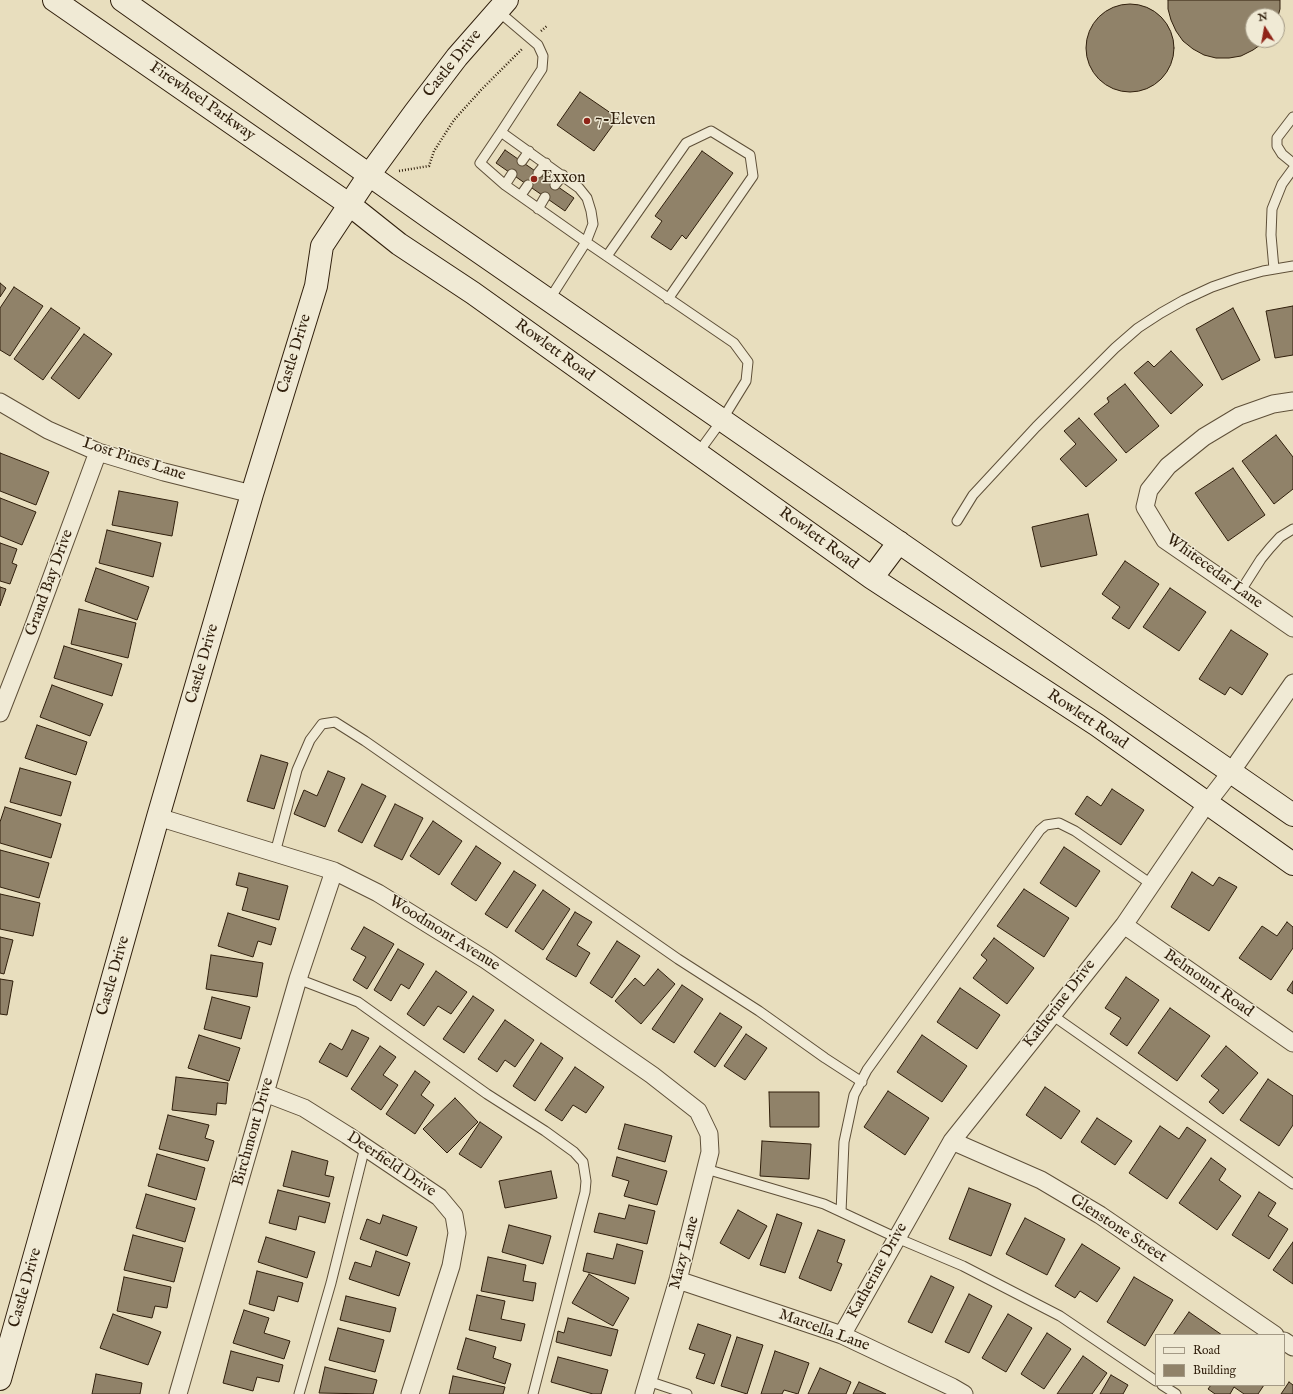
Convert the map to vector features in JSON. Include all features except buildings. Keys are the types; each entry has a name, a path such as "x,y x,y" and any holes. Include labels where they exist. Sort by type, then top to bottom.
{"main road":[{"name":"Firewheel Parkway","path":"54,0 350,205"},
{"path":"122,0 369,175 1293,815"},
{"name":"Castle Drive","path":"0,1380 158,817 252,494 316,286 322,246 369,175 457,57 502,5"},
{"name":"Rowlett Road","path":"350,205 399,244 474,293 872,578 1097,726 1293,864"},
{"path":"872,578 899,542"}],"street":[{"name":"Whitecedar Lane","path":"1293,401 1273,404 1239,416 1204,437 1168,466 1149,490 1145,507 1165,540 1293,628"},
{"name":"Lost Pines Lane","path":"0,402 48,430 98,452 164,472 252,494"},
{"name":"Grand Bay Drive","path":"0,714 98,452"},
{"name":"Katherine Drive","path":"842,1335 952,1141 1124,925 1207,803 1231,772 1293,683"},
{"name":"Woodmont Avenue","path":"158,817 334,871 378,893 486,960 645,1070 698,1112"},
{"name":"Birchmont Drive","path":"178,1394 298,979 334,871"},
{"name":"Belmount Road","path":"1124,925 1293,1043"},
{"name":"Deerfield Drive","path":"265,1093 304,1108 366,1147 439,1197 454,1215 457,1232 451,1266 410,1394"},
{"name":"Mazy Lane","path":"646,1387 678,1280 710,1152 709,1134 698,1112"},
{"name":"Glenstone Street","path":"952,1141 1041,1180 1100,1215 1274,1334"},
{"name":"Marcella Lane","path":"678,1280 842,1335 964,1394"}],"lane":[{"path":"502,5 531,40 538,45 543,56 542,69 480,163 505,185 538,209 734,343 748,362 746,381 722,420 698,453"},
{"path":"1293,117 1277,138 1277,146 1282,154 1293,163"},
{"path":"607,256 686,143 710,131 750,155 753,176 668,299"},
{"path":"501,132 579,188 587,198 591,211 593,224 586,242 549,300"},
{"path":"522,161 529,151"},
{"path":"538,173 546,163"},
{"path":"1274,269 1271,235 1272,210 1282,184 1293,169"},
{"path":"505,185 512,174"},
{"path":"555,185 562,175"},
{"path":"521,196 528,185"},
{"path":"538,209 545,197"},
{"path":"957,521 972,495 1080,381 1138,328 1173,306 1212,287 1238,278 1293,266"},
{"path":"1240,592 1261,559 1270,548 1280,537 1293,529"},
{"path":"275,853 297,770 308,744 322,724 335,722 365,740 678,959 759,1011 825,1058 862,1082"},
{"path":"841,1212 844,1142 854,1095 867,1070 1040,830 1046,825 1059,823 1070,828 1151,884"},
{"path":"298,979 358,1002 487,1094 545,1131 574,1152 582,1162 586,1181 585,1192 533,1394"},
{"path":"1052,1015 1293,1184"},
{"path":"299,1394 331,1283 366,1147"},
{"path":"706,1169 824,1204 897,1238 963,1266 1060,1316 1155,1380"},
{"path":"1164,1386 1176,1394"},
{"path":"646,1387 687,1394"}],"path":[{"path":"369,175 429,166 434,151 454,120 481,90 547,26"}],"place":[{"name":"7-Eleven","path":"587,121"},
{"name":"Exxon","path":"534,179"}]}
